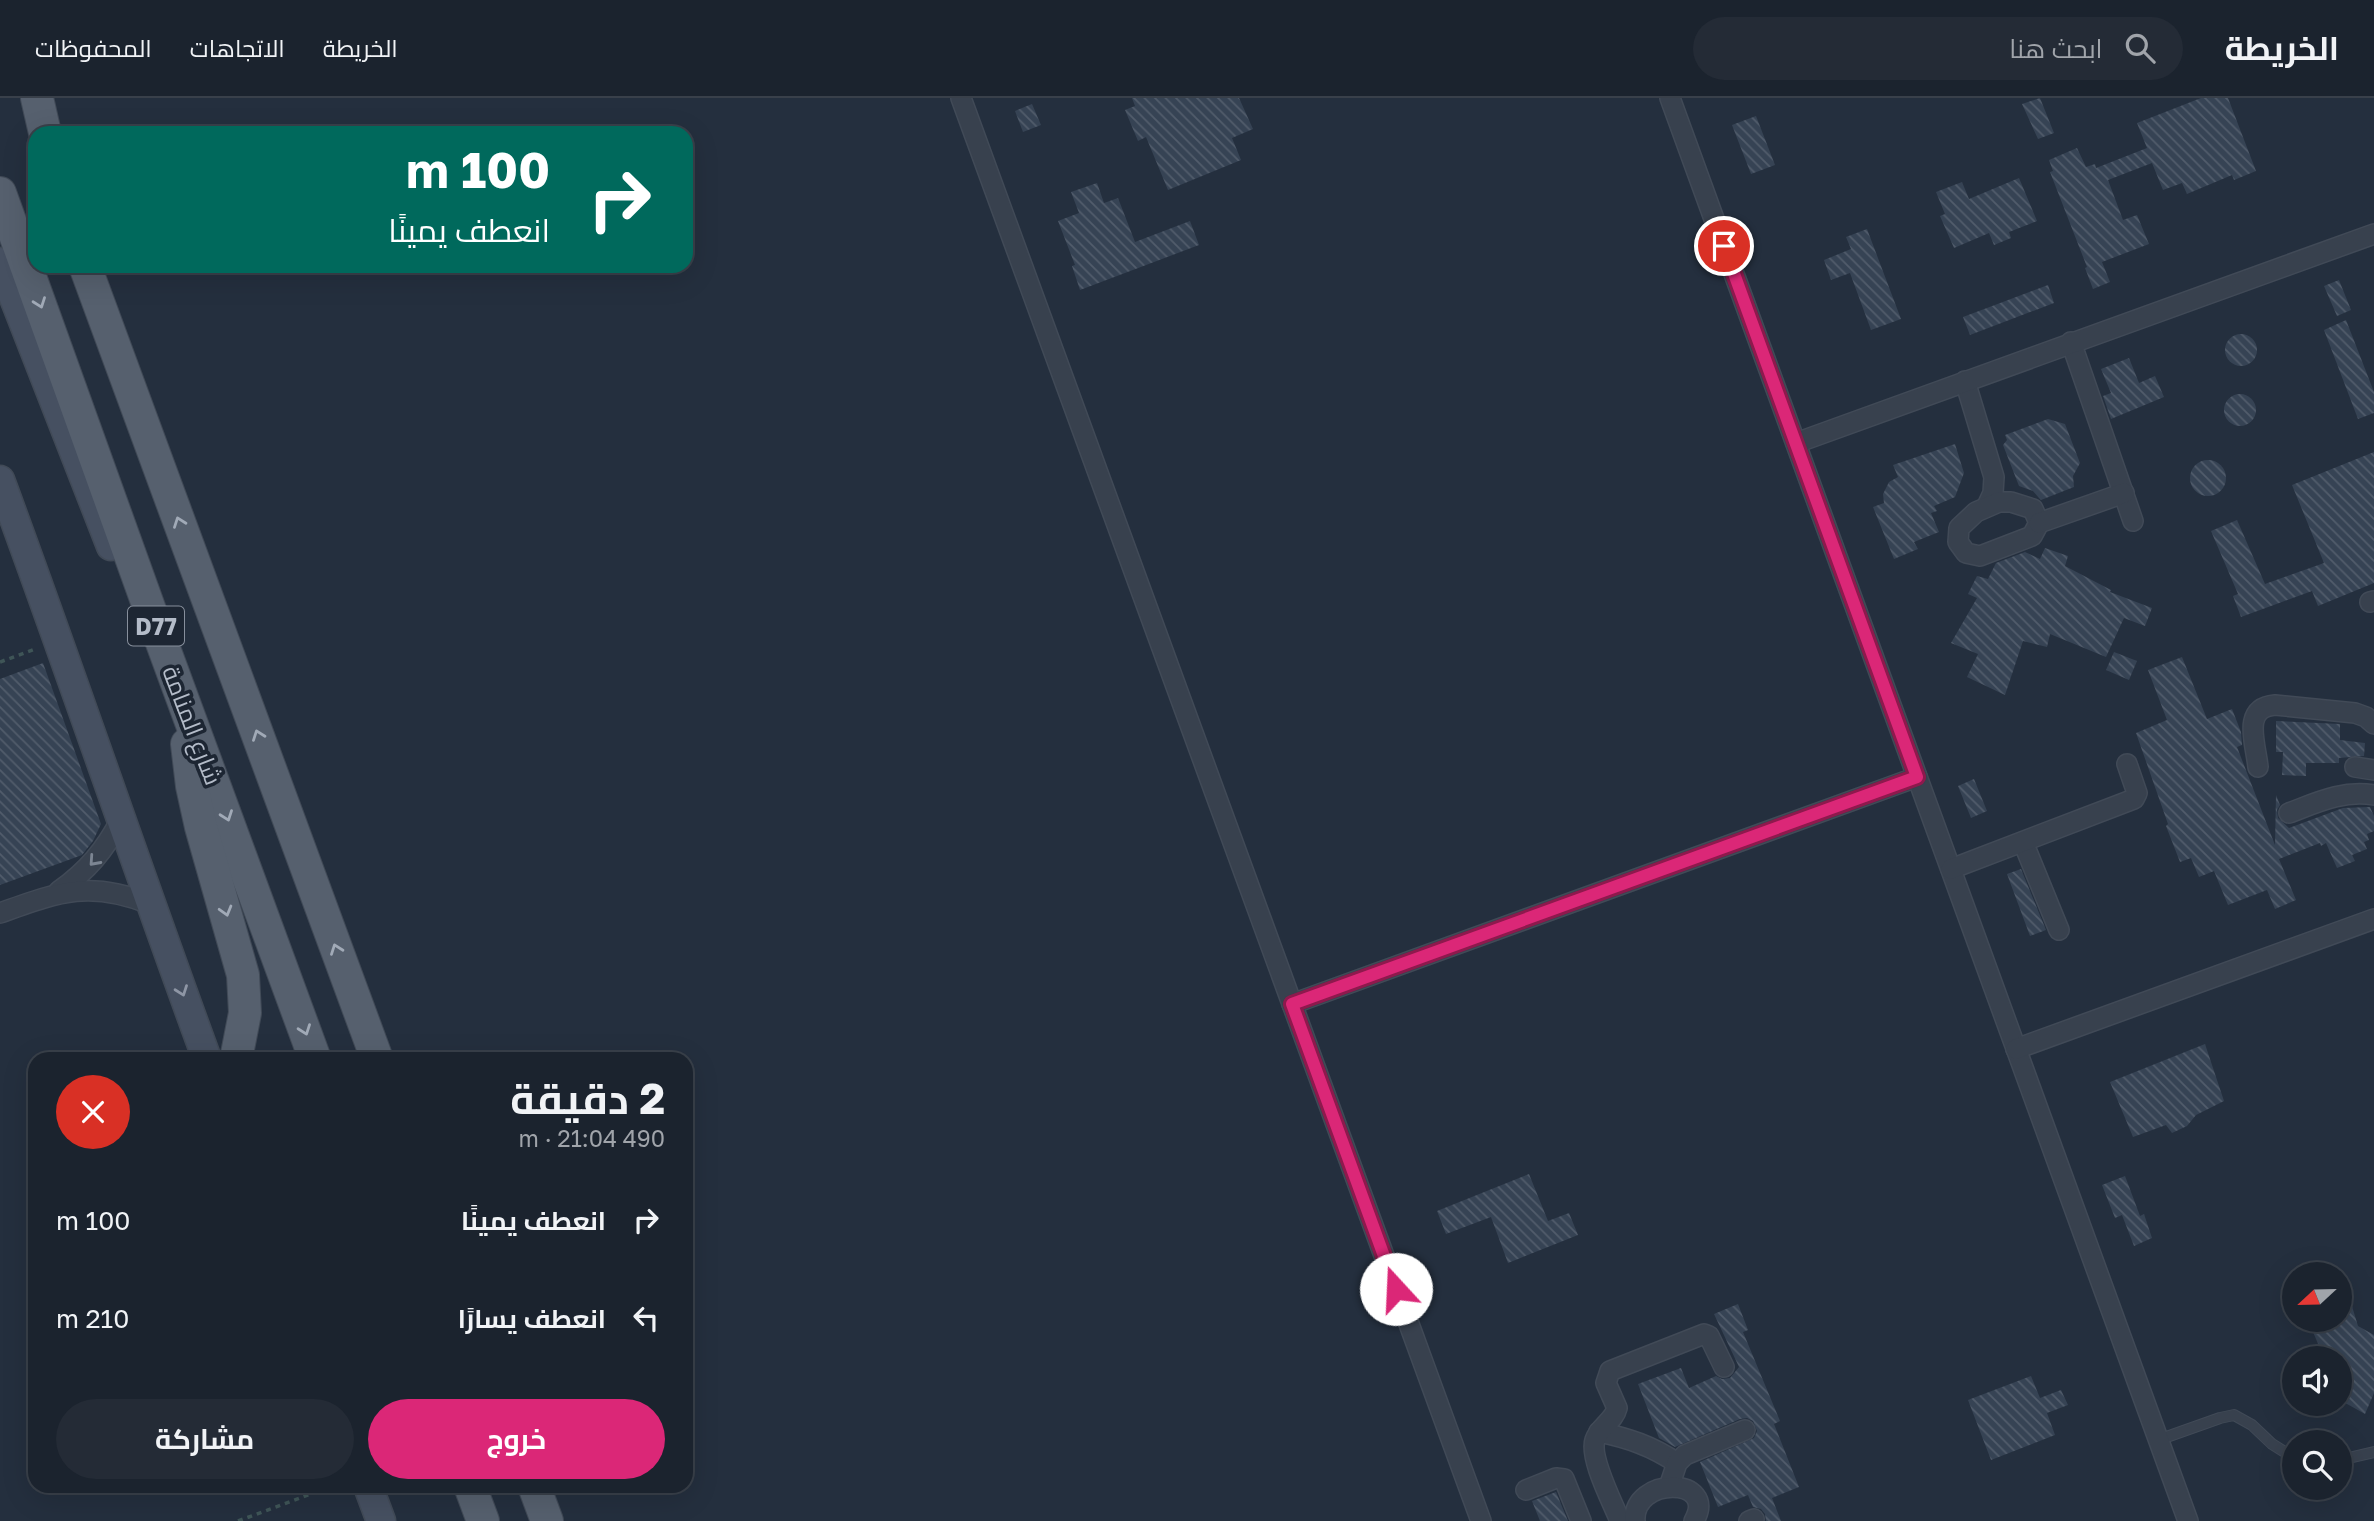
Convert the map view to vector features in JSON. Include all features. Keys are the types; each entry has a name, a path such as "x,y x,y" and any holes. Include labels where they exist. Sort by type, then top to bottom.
{"main road":[{"path":"37,98 43,126"},
{"name":"شارع المنامة","path":"0,193 28,271"},
{"name":"شارع المنامة","path":"29,273 312,1052"},
{"name":"D77","path":"88,273 374,1052"},
{"path":"184,701 192,786 243,975 245,1013 237,1052"},
{"path":"473,1493 483,1521"},
{"path":"537,1493 547,1521"}],"street":[{"path":"961,98 1481,1521"},
{"path":"1670,98 2188,1521"},
{"path":"1796,443 2374,234"},
{"path":"0,262 124,579 151,612"},
{"path":"2071,342 2133,522"},
{"path":"1965,381 1993,477 1993,493 1987,506"},
{"path":"0,480 60,640 150,904 204,1052"},
{"path":"2039,523 2033,509 2026,505 2005,502 1987,506 1963,522 1957,535 1961,548 1973,556 1980,556 2032,536 2039,523 2124,493"},
{"path":"2258,767 2253,720 2263,708 2275,705 2355,713 2374,724"},
{"path":"1951,869 2134,799 2137,793 2127,764"},
{"path":"1292,1004 1917,777"},
{"path":"2289,813 2333,796 2350,793 2374,795"},
{"path":"55,894 94,862 110,842 121,820"},
{"path":"2023,842 2059,930"},
{"path":"0,913 55,894 79,890 128,895 150,904"},
{"path":"2016,1049 2374,919"},
{"path":"1620,1521 1594,1449 1599,1432 1617,1408 1606,1383 1610,1371 1704,1334 1709,1336 1724,1367"},
{"path":"1669,1487 1677,1463 1685,1455 1745,1430"},
{"path":"1599,1432 1658,1450 1677,1463"},
{"path":"1526,1490 1556,1478 1564,1479 1581,1521"},
{"path":"1635,1521 1634,1516 1643,1500 1651,1493 1679,1486 1695,1497 1698,1506 1694,1521"},
{"path":"371,1493 382,1521"}],"lane":[{"path":"2158,1440 2234,1415 2252,1425 2282,1450"},
{"path":"2352,1457 2374,1452"}],"path":[{"path":"0,663 60,640"},
{"path":"238,1521 313,1493"}],"building":[{"path":"1132,98 1239,98 1253,129 1232,138 1241,160 1168,190 1146,137 1138,141 1125,110 1135,106"},
{"path":"2040,98 2054,133 2038,139 2022,104"},
{"path":"2201,98 2228,98 2256,171 2234,180 2232,175 2187,194 2182,183 2163,190 2152,163 2108,180 2123,220 2137,215 2149,244 2102,262 2110,282 2093,289 2050,172 2053,171 2049,160 2077,148 2086,167 2095,164 2096,168 2147,148 2137,123"},
{"path":"1032,104 1041,125 1023,132 1015,111"},
{"path":"1756,116 1775,165 1751,174 1732,125"},
{"path":"2019,178 2037,221 2009,232 2011,238 1994,245 1989,233 1954,248 1940,216 1945,214 1936,192 1962,182 1969,199"},
{"path":"1097,183 1104,203 1118,198 1135,242 1190,221 1199,245 1080,290 1072,266 1075,265 1058,221 1079,213 1071,192"},
{"path":"1867,229 1901,319 1871,330 1850,273 1831,280 1824,260 1851,249 1846,237"},
{"path":"2339,280 2351,310 2337,316 2324,286"},
{"path":"2048,285 2054,303 1970,335 1963,317"},
{"path":"2346,320 2374,392 2374,413 2358,419 2324,330"},
{"path":"2241,334 2252,339 2257,350 2252,361 2241,366 2230,361 2225,350 2230,339"},
{"path":"2129,358 2139,383 2155,376 2164,397 2111,419 2103,396 2111,393 2101,369"},
{"path":"2240,394 2251,399 2256,410 2251,421 2240,426 2229,421 2224,410 2229,399"},
{"path":"2048,419 2065,424 2080,463 2073,476 2074,487 2041,500 2033,491 2019,486 2003,445 2007,440 2005,435"},
{"path":"1955,444 1964,473 1955,497 1934,506 1937,511 1931,513 1939,532 1914,542 1918,549 1894,559 1873,507 1884,503 1883,494 1889,482 1898,477 1893,465"},
{"path":"2374,452 2374,583 2318,606 2312,591 2241,617 2233,596 2238,594 2211,531 2237,520 2265,584 2324,563 2292,485"},
{"path":"2208,460 2220,466 2226,478 2220,490 2208,496 2196,490 2190,478 2196,466"},
{"path":"2045,548 2068,556 2065,566 2111,590 2110,592 2152,608 2145,626 2124,618 2106,657 2050,634 2047,647 2023,641 2005,695 1967,677 1978,654 1951,643 1977,598 1968,594 1977,576 1988,579 1996,563 2025,552 2040,559"},
{"path":"2114,652 2137,661 2129,680 2106,670"},
{"path":"2182,657 2207,719 2232,709 2241,732 2242,745 2237,747 2275,845 2276,795 2280,805 2277,810 2278,818 2289,828 2343,808 2370,807 2374,816 2374,831 2367,834 2369,840 2364,842 2367,849 2352,855 2355,861 2337,868 2326,843 2279,859 2296,900 2275,909 2267,890 2228,905 2214,871 2199,877 2191,858 2180,862 2166,826 2168,824 2136,733 2167,720 2148,670"},
{"path":"43,663 101,824 82,855 0,885 0,679"},
{"path":"2276,721 2340,724 2340,740 2365,743 2364,756 2339,758 2339,763 2306,763 2306,776 2282,775 2283,752 2276,752"},
{"path":"1974,779 1987,811 1971,818 1958,786"},
{"path":"2021,869 2046,930 2030,936 2007,874"},
{"path":"2205,1044 2224,1101 2196,1115 2187,1126 2172,1133 2166,1125 2133,1137 2110,1082"},
{"path":"1529,1174 1548,1221 1569,1213 1578,1235 1508,1263 1491,1217 1446,1234 1437,1211"},
{"path":"2125,1176 2140,1216 2144,1214 2152,1238 2134,1246 2122,1215 2115,1218 2102,1185"},
{"path":"1738,1304 1748,1330 1743,1332 1780,1421 1774,1424 1799,1487 1772,1498 1781,1521 1766,1521 1765,1514 1761,1509 1753,1507 1748,1495 1718,1507 1700,1462 1754,1438 1757,1431 1753,1421 1740,1419 1675,1447 1659,1438 1638,1384 1681,1368 1689,1388 1716,1376 1722,1379 1730,1378 1739,1367 1714,1314"},
{"path":"2352,1306 2358,1326 2374,1335 2374,1393 2365,1414 2352,1407 2352,1346 2319,1346 2313,1332 2352,1332"},
{"path":"2031,1376 2040,1398 2061,1390 2068,1405 2047,1413 2055,1435 1991,1460 1968,1400"},
{"path":"1556,1492 1568,1521 1540,1521 1532,1501"}],"route":[{"path":"1396,1289 1292,1004 1917,777 1724,246"}]}
